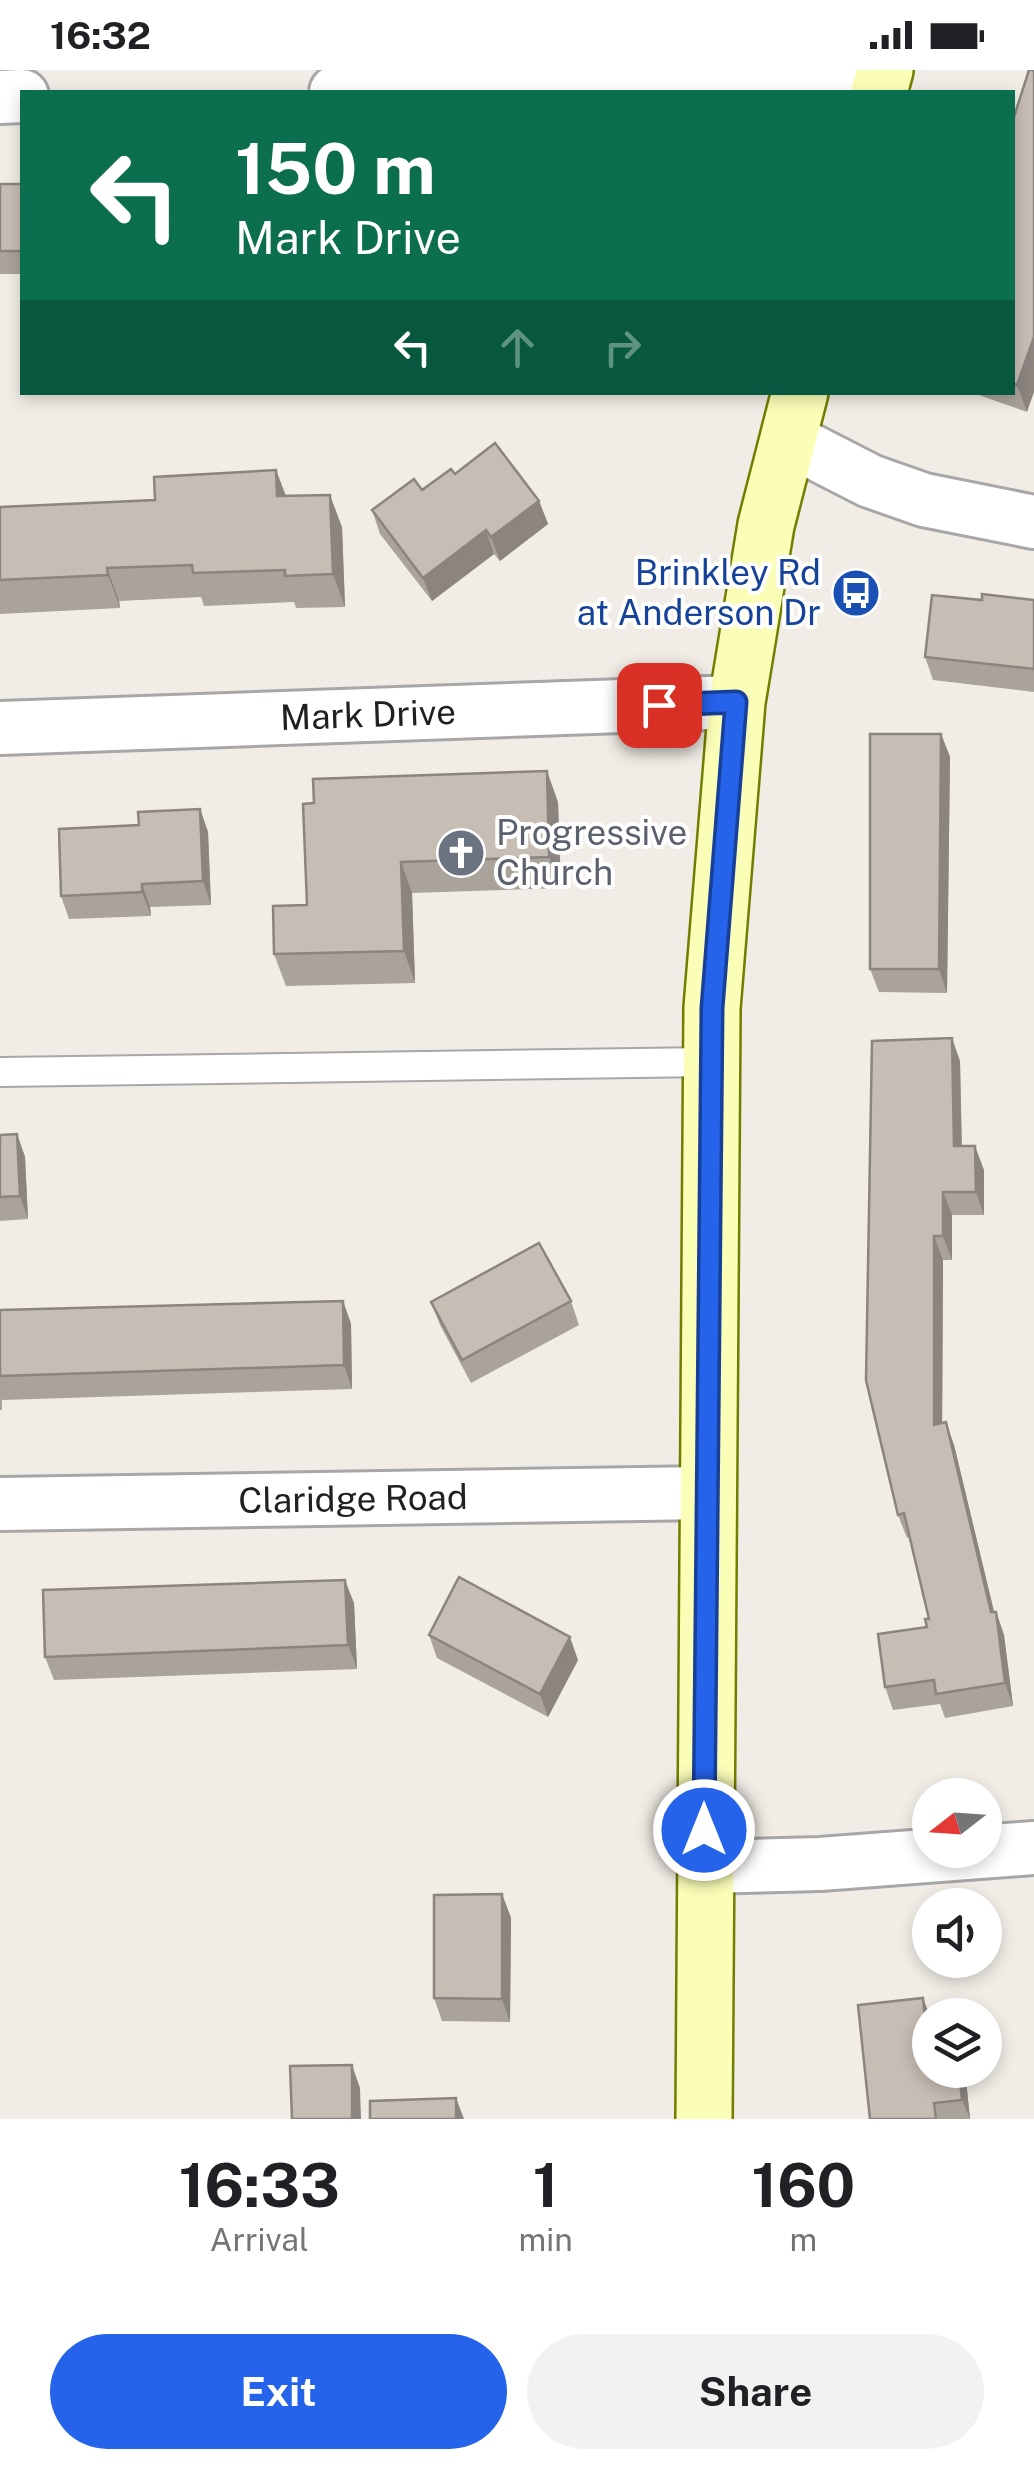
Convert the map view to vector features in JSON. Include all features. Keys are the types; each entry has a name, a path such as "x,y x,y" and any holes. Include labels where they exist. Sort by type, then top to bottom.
{"main road":[{"path":"704,2119 710,1062 736,702 754,591 794,416"}],"street":[{"path":"463,90 718,86 818,90"},
{"path":"794,416 870,481 924,500 1034,522"},
{"name":"Mark Drive","path":"0,728 736,702"},
{"name":"Claridge Road","path":"0,1504 707,1494"},
{"path":"704,1867 820,1864 1034,1848"}],"lane":[{"path":"0,1072 710,1062"}],"building":[{"path":"1029,70 1034,70 1034,337 1017,385 1015,384 1015,114"},
{"path":"0,184 20,184 20,251 0,251"},
{"path":"495,443 539,501 491,537 486,530 423,578 372,510 414,479 422,490 451,469 455,474"},
{"path":"276,470 277,496 330,495 333,574 285,576 285,570 193,573 192,565 107,568 108,575 0,580 0,507 155,500 154,477"},
{"path":"982,594 1034,600 1034,669 925,657 932,595 982,600"},
{"path":"870,734 941,734 939,969 870,969"},
{"path":"547,771 549,857 401,862 404,951 274,954 273,906 307,905 303,804 314,803 313,779"},
{"path":"200,809 203,881 142,884 142,892 61,896 59,829 139,825 138,812"},
{"path":"952,1038 954,1146 975,1146 976,1192 943,1192 943,1236 934,1236 934,1425 946,1422 991,1612 996,1612 1005,1683 936,1694 934,1680 885,1687 878,1634 927,1627 925,1619 929,1619 904,1513 898,1515 866,1380 872,1041"},
{"path":"17,1134 20,1196 0,1197 0,1135"},
{"path":"539,1243 571,1301 462,1360 431,1302"},
{"path":"343,1301 344,1365 0,1376 0,1310"},
{"path":"459,1577 570,1637 540,1694 429,1635"},
{"path":"345,1580 348,1645 45,1657 43,1590"},
{"path":"502,1894 502,1999 434,1998 434,1895"},
{"path":"912,1999 912,2088 961,2088 962,2100 934,2103 936,2119 870,2119 858,2005"},
{"path":"352,2065 352,2119 292,2119 290,2066"},
{"path":"456,2098 456,2119 370,2119 370,2101"}],"place":[{"name":"Brinkley Rd at Anderson Dr","path":"856,593"},
{"name":"Progressive Church","path":"461,853"}],"route":[{"path":"659,705 736,702 712,1008 706,1257 704,1830"}]}
